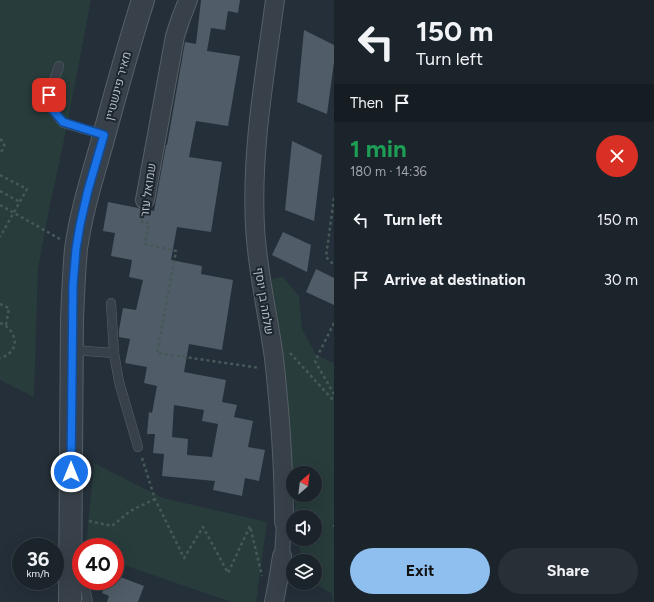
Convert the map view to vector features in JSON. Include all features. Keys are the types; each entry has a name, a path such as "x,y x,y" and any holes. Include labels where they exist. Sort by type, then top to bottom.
{"street":[{"name":"מאיר פינשטיין","path":"70,602 74,557 70,518 73,285 76,249 88,190 143,0"},
{"name":"שמואל עזר","path":"145,200 175,36 188,0"},
{"name":"שלמה בן יוסף","path":"274,602 282,556 284,488 275,370 258,262 254,190 256,136 275,0"}],"lane":[{"path":"59,66 49,95 52,109 63,122 104,135"},
{"path":"111,303 114,353 119,382 138,447"},
{"path":"72,350 114,353"},
{"path":"86,590 88,602"}],"path":[{"path":"0,139 4,144 3,150 0,152"},
{"path":"0,175 27,189 0,237"},
{"path":"0,191 20,202"},
{"path":"334,198 326,258 334,265"},
{"name":"שמואל עזר","path":"145,200 142,222 150,224 145,244 176,251 157,353 275,370"},
{"path":"0,204 76,249"},
{"path":"0,304 9,308 6,326"},
{"path":"0,323 6,326 14,338 13,350 9,354 0,358"},
{"path":"334,323 316,361 334,394"},
{"path":"269,330 334,401"},
{"path":"138,447 154,499 184,558 203,527 228,574 250,526 262,577 264,569"},
{"path":"70,518 112,526 130,511 154,499"}],"green space":[{"path":"0,0 91,0 38,269 34,397 0,380"},
{"path":"283,277 299,296 302,329 316,355 334,363 334,602 332,594 322,588 322,554 302,554 299,546 322,546 322,510 295,510 295,502 322,502 322,466 292,466 271,279"},
{"path":"94,463 163,498 267,522 256,602 231,602 124,565 124,538 87,538"}],"building":[{"path":"201,0 240,0 238,13 228,11 225,30 211,28 207,51 240,56 228,126 196,121 189,157 222,162 211,232 177,227 171,260 202,266 201,274 233,280 222,350 189,344 184,372 226,380 222,402 237,405 234,417 253,421 248,447 265,450 259,481 245,478 242,496 213,490 215,481 162,476 164,454 153,453 155,434 147,434 149,412 152,413 157,386 144,383 147,367 125,363 130,339 119,337 123,308 136,310 143,280 129,277 132,260 111,256 115,233 103,231 108,202 154,211 185,42 196,44","holes":["174,405 204,410 202,421 218,424 212,457 187,455 188,439 172,437"]},
{"path":"304,30 334,45 334,62 327,114 297,102"},
{"path":"292,141 322,155 314,221 285,210"},
{"path":"283,232 311,245 307,272 272,255"},
{"path":"316,269 334,278 334,305 306,292"},
{"path":"124,578 144,586 138,602 107,602 109,596 102,593 103,590 124,590"}],"route":[{"path":"49,95 52,109 63,122 104,135 88,190 76,249 73,285 71,472"}]}
